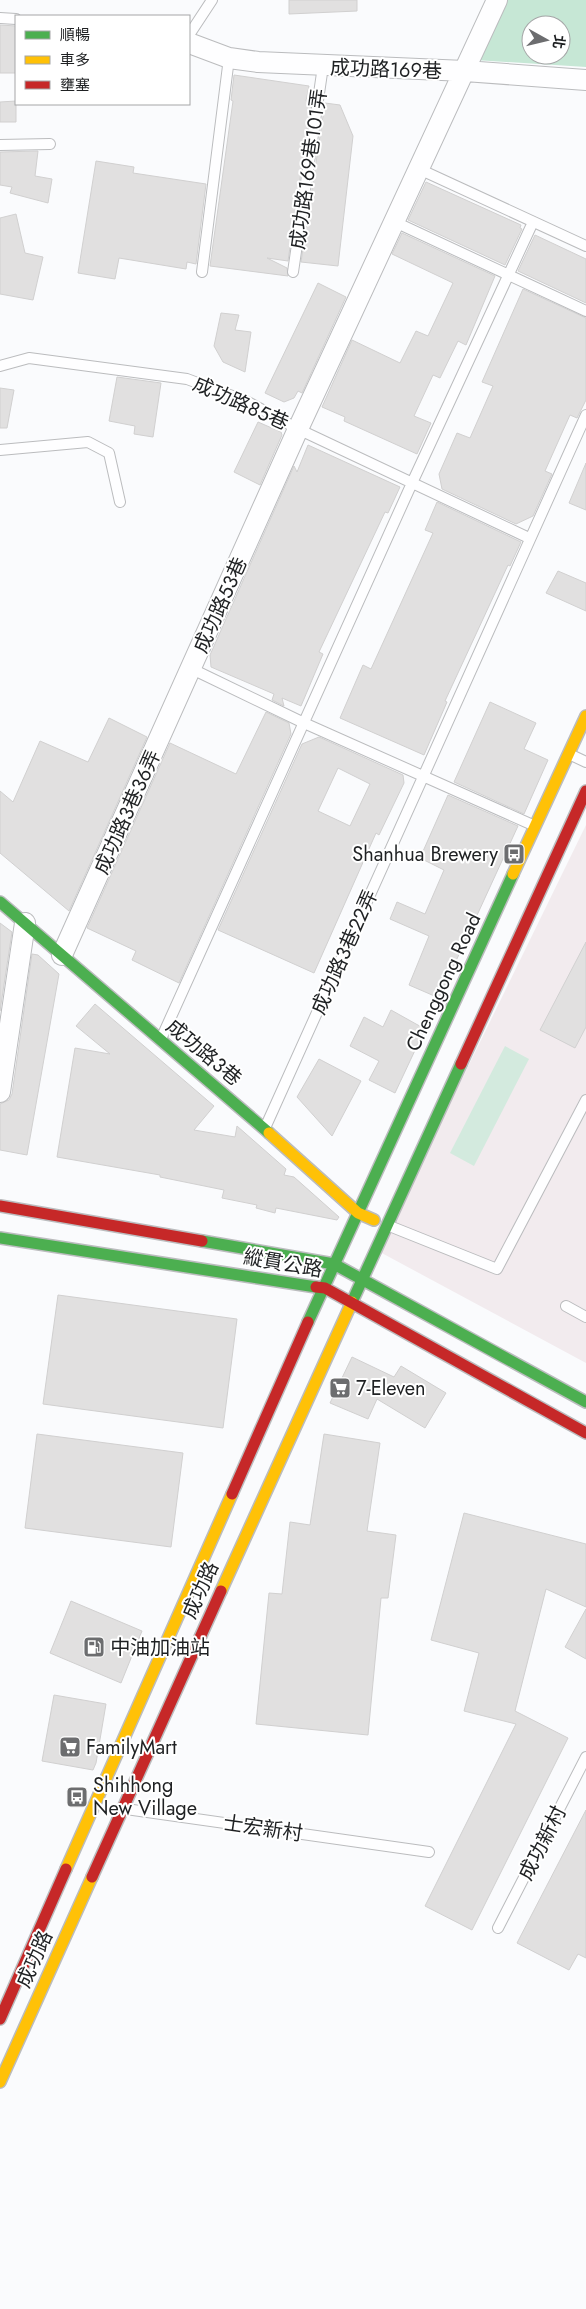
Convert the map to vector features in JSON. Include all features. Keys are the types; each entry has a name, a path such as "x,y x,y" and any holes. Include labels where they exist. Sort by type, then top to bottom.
{"main road":[{"name":"Chenggong Road","path":"334,1264 586,716"},
{"path":"362,1278 586,791"},
{"name":"成功路3巷","path":"0,902 265,1129 358,1213 386,1225"},
{"name":"縱貫公路","path":"0,1206 334,1264 586,1402"},
{"name":"縱貫公路","path":"0,1238 325,1288 352,1301 586,1433"},
{"name":"成功路","path":"0,2082 110,1804 334,1264"},
{"name":"成功路","path":"0,2019 110,1804 362,1278"}],"street":[{"name":"成功路53巷","path":"192,669 298,429 465,72 496,0"},
{"name":"成功路169巷","path":"190,43 228,58 322,66 465,72 586,80"},
{"name":"成功路3巷36弄","path":"62,956 192,669"},
{"path":"0,1092 25,923"}],"lane":[{"path":"190,33 212,0"},
{"path":"0,18 15,20"},
{"path":"202,272 228,58"},
{"name":"成功路169巷101弄","path":"293,272 322,66"},
{"path":"0,145 50,144"},
{"path":"419,169 586,246"},
{"path":"395,222 586,311"},
{"path":"161,1040 412,483 533,222"},
{"name":"成功路85巷","path":"0,366 29,358 187,379 246,401 298,429 529,538"},
{"path":"424,775 529,538 586,415"},
{"path":"0,450 88,442 109,454 120,502"},
{"name":"成功路53巷","path":"192,669 304,723 535,826"},
{"path":"568,754 586,762"},
{"name":"成功路3巷22弄","path":"265,1129 424,775"},
{"path":"386,1225 497,1269 586,1100"},
{"path":"566,1306 586,1317"},
{"name":"成功新村","path":"498,1928 586,1757"},
{"name":"士宏新村","path":"110,1804 429,1852"}],"shaded area":[{"path":"586,825 586,1363 378,1251"}],"green space":[{"path":"502,0 586,0 586,67 554,65 571,65 571,15 521,15 521,63 475,60"},
{"path":"505,1046 529,1059 474,1166 450,1153"}],"building":[{"path":"289,0 357,0 357,11 289,14"},
{"path":"0,25 15,26 15,73 0,73"},
{"path":"234,75 309,86 306,101 311,102 288,261 267,258 287,268 288,276 210,266 233,101 231,100"},
{"path":"15,101 16,122 0,122 0,102"},
{"path":"325,103 340,105 353,136 338,266 301,262"},
{"path":"38,151 35,176 52,179 48,203 10,193 12,187 0,185 0,152"},
{"path":"96,161 134,167 133,173 206,184 196,264 187,262 186,269 119,258 115,279 78,273"},
{"path":"426,182 521,225 520,228 522,229 505,265 408,220"},
{"path":"16,214 25,253 43,257 33,300 0,294 0,218"},
{"path":"402,233 495,276 466,345 458,341 440,378 433,375 414,416 431,423 417,454 344,421 345,417 322,407 352,340 400,363 416,331 428,336 453,283 392,254"},
{"path":"535,235 586,259 586,303 518,271"},
{"path":"318,283 346,297 302,393 298,391 294,398 284,402 265,393"},
{"path":"523,289 586,318 586,400 577,418 570,415 545,471 552,474 533,516 516,524 442,489 439,474 457,433 470,438 493,386 482,382"},
{"path":"221,313 239,315 235,330 251,332 245,372 223,362 214,346"},
{"path":"117,377 161,383 153,437 134,434 135,426 109,421"},
{"path":"0,388 14,390 7,428 0,428"},
{"path":"258,422 281,432 282,435 260,485 234,472"},
{"path":"308,445 400,487 388,513 385,512 319,652 323,654 301,706 282,698 284,706 272,700 274,694 211,667 210,655 294,466 297,472"},
{"path":"586,463 586,510 569,503"},
{"path":"437,502 521,542 510,566 508,565 445,701 447,702 424,755 340,718 363,665 371,669 433,533 425,530"},
{"path":"558,571 586,583 586,611 546,593"},
{"path":"490,702 536,723 524,749 548,760 524,814 454,782"},
{"path":"266,712 289,723 291,734 179,983 132,960 136,951 87,928 170,743 236,774"},
{"path":"109,718 147,737 69,911 0,853 0,791 13,802 40,741 88,762"},
{"path":"319,737 403,775 404,783 379,835 376,833 314,973 218,930 302,744","holes":["338,768 370,784 350,826 318,811"]},
{"path":"448,795 518,826 439,998 409,985 429,936 390,919 397,902 425,914 444,870 420,858"},
{"path":"0,923 12,932 0,1011"},
{"path":"586,942 586,1027 575,1048 540,1030"},
{"path":"32,954 38,955 59,974 27,1155 0,1150 0,1104 9,1100 12,1094"},
{"path":"95,1004 214,1106 194,1130 235,1137 237,1126 286,1169 284,1175 294,1177 339,1217 337,1220 276,1208 275,1213 256,1208 257,1205 222,1198 224,1190 160,1177 160,1175 57,1157 75,1048 110,1054 76,1026"},
{"path":"391,1010 425,1029 395,1093 369,1080 379,1061 350,1046 364,1017 383,1027"},
{"path":"319,1059 361,1081 332,1136 297,1097"},
{"path":"58,1295 237,1319 223,1428 43,1404"},
{"path":"352,1357 394,1377 401,1366 446,1393 425,1428 377,1399 368,1419 330,1403"},
{"path":"37,1434 183,1453 171,1547 25,1528"},
{"path":"324,1434 380,1443 367,1531 396,1535 388,1598 381,1598 368,1735 256,1724 269,1593 282,1594 290,1522 310,1525"},
{"path":"464,1513 586,1544 586,1607 546,1589 515,1711 568,1738 472,1930 425,1906 516,1724 464,1711 479,1653 431,1640"},
{"path":"71,1601 142,1631 121,1683 50,1653"},
{"path":"586,1609 586,1659 565,1647"},
{"path":"54,1695 106,1704 96,1763 93,1770 42,1761"},
{"path":"586,1810 586,1958 578,1954 569,1970 517,1943"}],"traffic: fast":[{"path":"308,1322 513,874"},
{"path":"0,902 269,1133"},
{"path":"352,1302 461,1064"},
{"path":"0,1238 316,1287"},
{"path":"202,1241 334,1264 586,1402"}],"traffic: slow":[{"path":"513,874 586,716"},
{"path":"269,1133 358,1213 374,1220"},
{"path":"221,1591 352,1302"},
{"path":"66,1869 232,1494"},
{"path":"0,2082 92,1877"}],"traffic: jam":[{"path":"461,1064 586,791"},
{"path":"0,1206 202,1241"},
{"path":"316,1287 325,1288 586,1433"},
{"path":"232,1494 308,1322"},
{"path":"92,1877 221,1591"},
{"path":"0,2019 66,1869"}],"place":[{"name":"Shanhua Brewery","path":"514,854"},
{"name":"7-Eleven","path":"340,1388"},
{"name":"中油加油站","path":"94,1647"},
{"name":"FamilyMart","path":"70,1747"},
{"name":"Shihhong New Village","path":"77,1797"}]}
